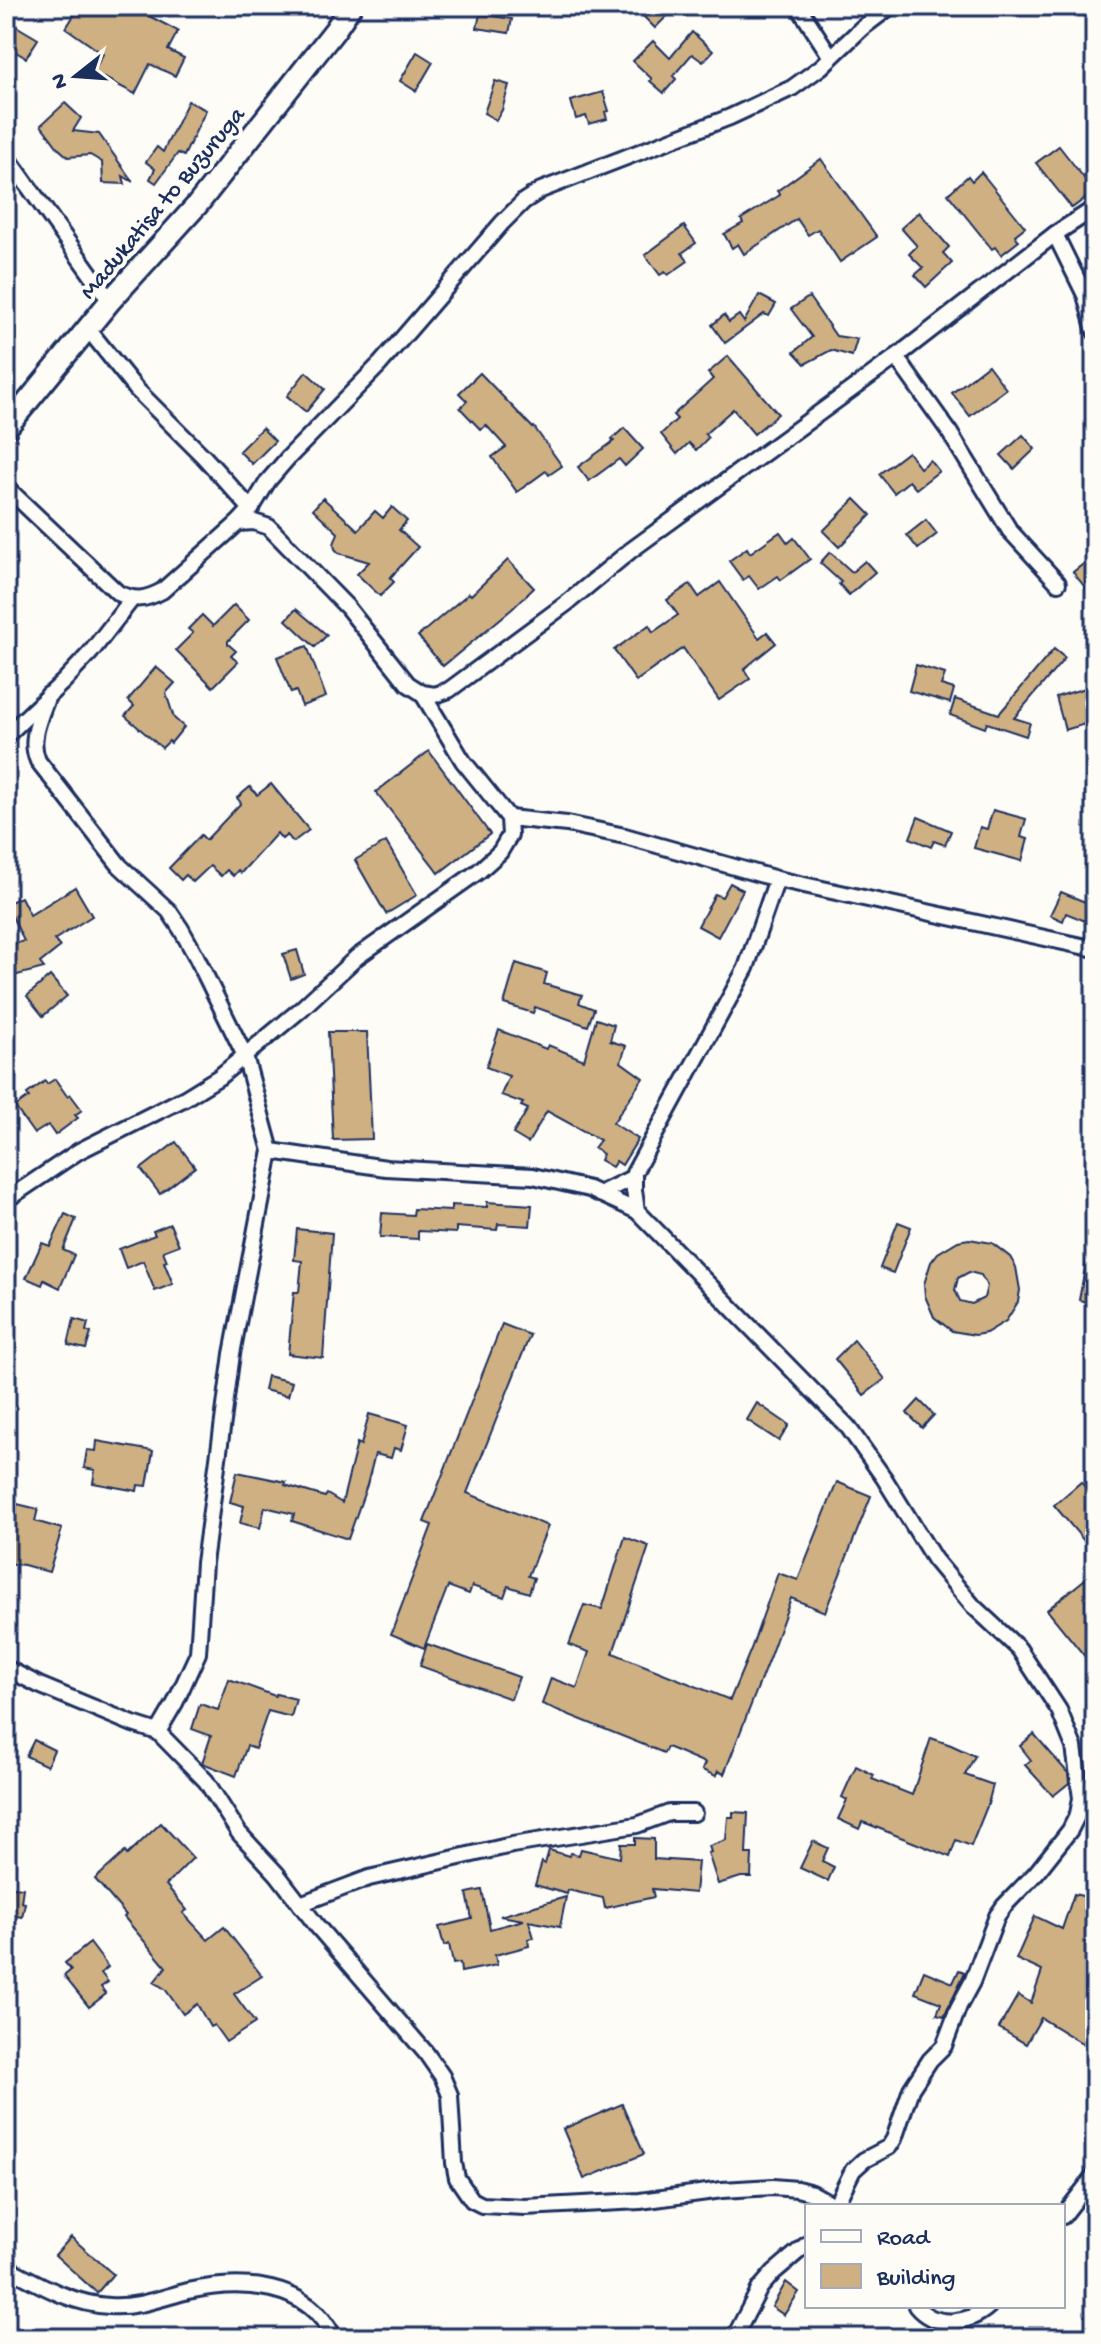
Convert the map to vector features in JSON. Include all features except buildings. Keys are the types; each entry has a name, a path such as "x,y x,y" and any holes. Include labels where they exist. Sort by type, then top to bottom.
{"main road":[{"name":"Madukatisa to Buzuruga","path":"6,428 110,301 198,204 351,6"}],"street":[{"path":"798,6 831,57"},
{"path":"6,487 118,593 132,599 146,599 162,591 251,509 268,481 287,459 380,364 524,201 541,190 716,122 792,88 891,6"},
{"path":"6,155 110,301"},
{"path":"238,523 254,522 269,527 347,607 408,684 422,693 435,695 449,690 567,603 630,551 896,357 1055,234 1095,208"},
{"path":"1055,234 1085,295 1095,332"},
{"path":"88,329 136,389 251,509"},
{"path":"896,357 948,430 1010,531 1058,583"},
{"path":"6,736 91,652 132,599"},
{"path":"6,1200 79,1151 185,1098 219,1077 300,1010 357,957 479,871 500,852 510,835 509,818 463,761 422,693"},
{"path":"48,695 34,737 33,750 38,761 120,866 169,911 196,956 245,1056 271,1151 232,1354 204,1563 198,1653 158,1732"},
{"path":"509,818 567,824 625,836 777,879 1095,949"},
{"path":"637,1211 634,1173 746,968 777,879"},
{"path":"271,1151 386,1168 533,1176 576,1186 637,1211 848,1427 934,1559 973,1606 1019,1649 1059,1710 1074,1747 1081,1798 1078,1814 1070,1830 1036,1873 1004,1906 944,2046 930,2060 911,2089 894,2139 889,2147 864,2160 853,2170 836,2204"},
{"path":"599,1194 634,1177"},
{"path":"6,1668 39,1685 158,1732 206,1781 239,1833 277,1874 442,2076 450,2095 457,2178 472,2200 482,2205 525,2207 640,2201 773,2187 812,2193 831,2204"},
{"path":"300,1904 369,1878 464,1856 637,1825 669,1813 694,1813"},
{"path":"1065,2213 1095,2175"},
{"path":"734,2338 760,2288 805,2246"},
{"path":"6,2267 84,2303 110,2306 126,2307 224,2285 264,2287 293,2295 315,2310 334,2338"},
{"path":"918,2308 939,2321 956,2321 976,2317 987,2308"}]}
